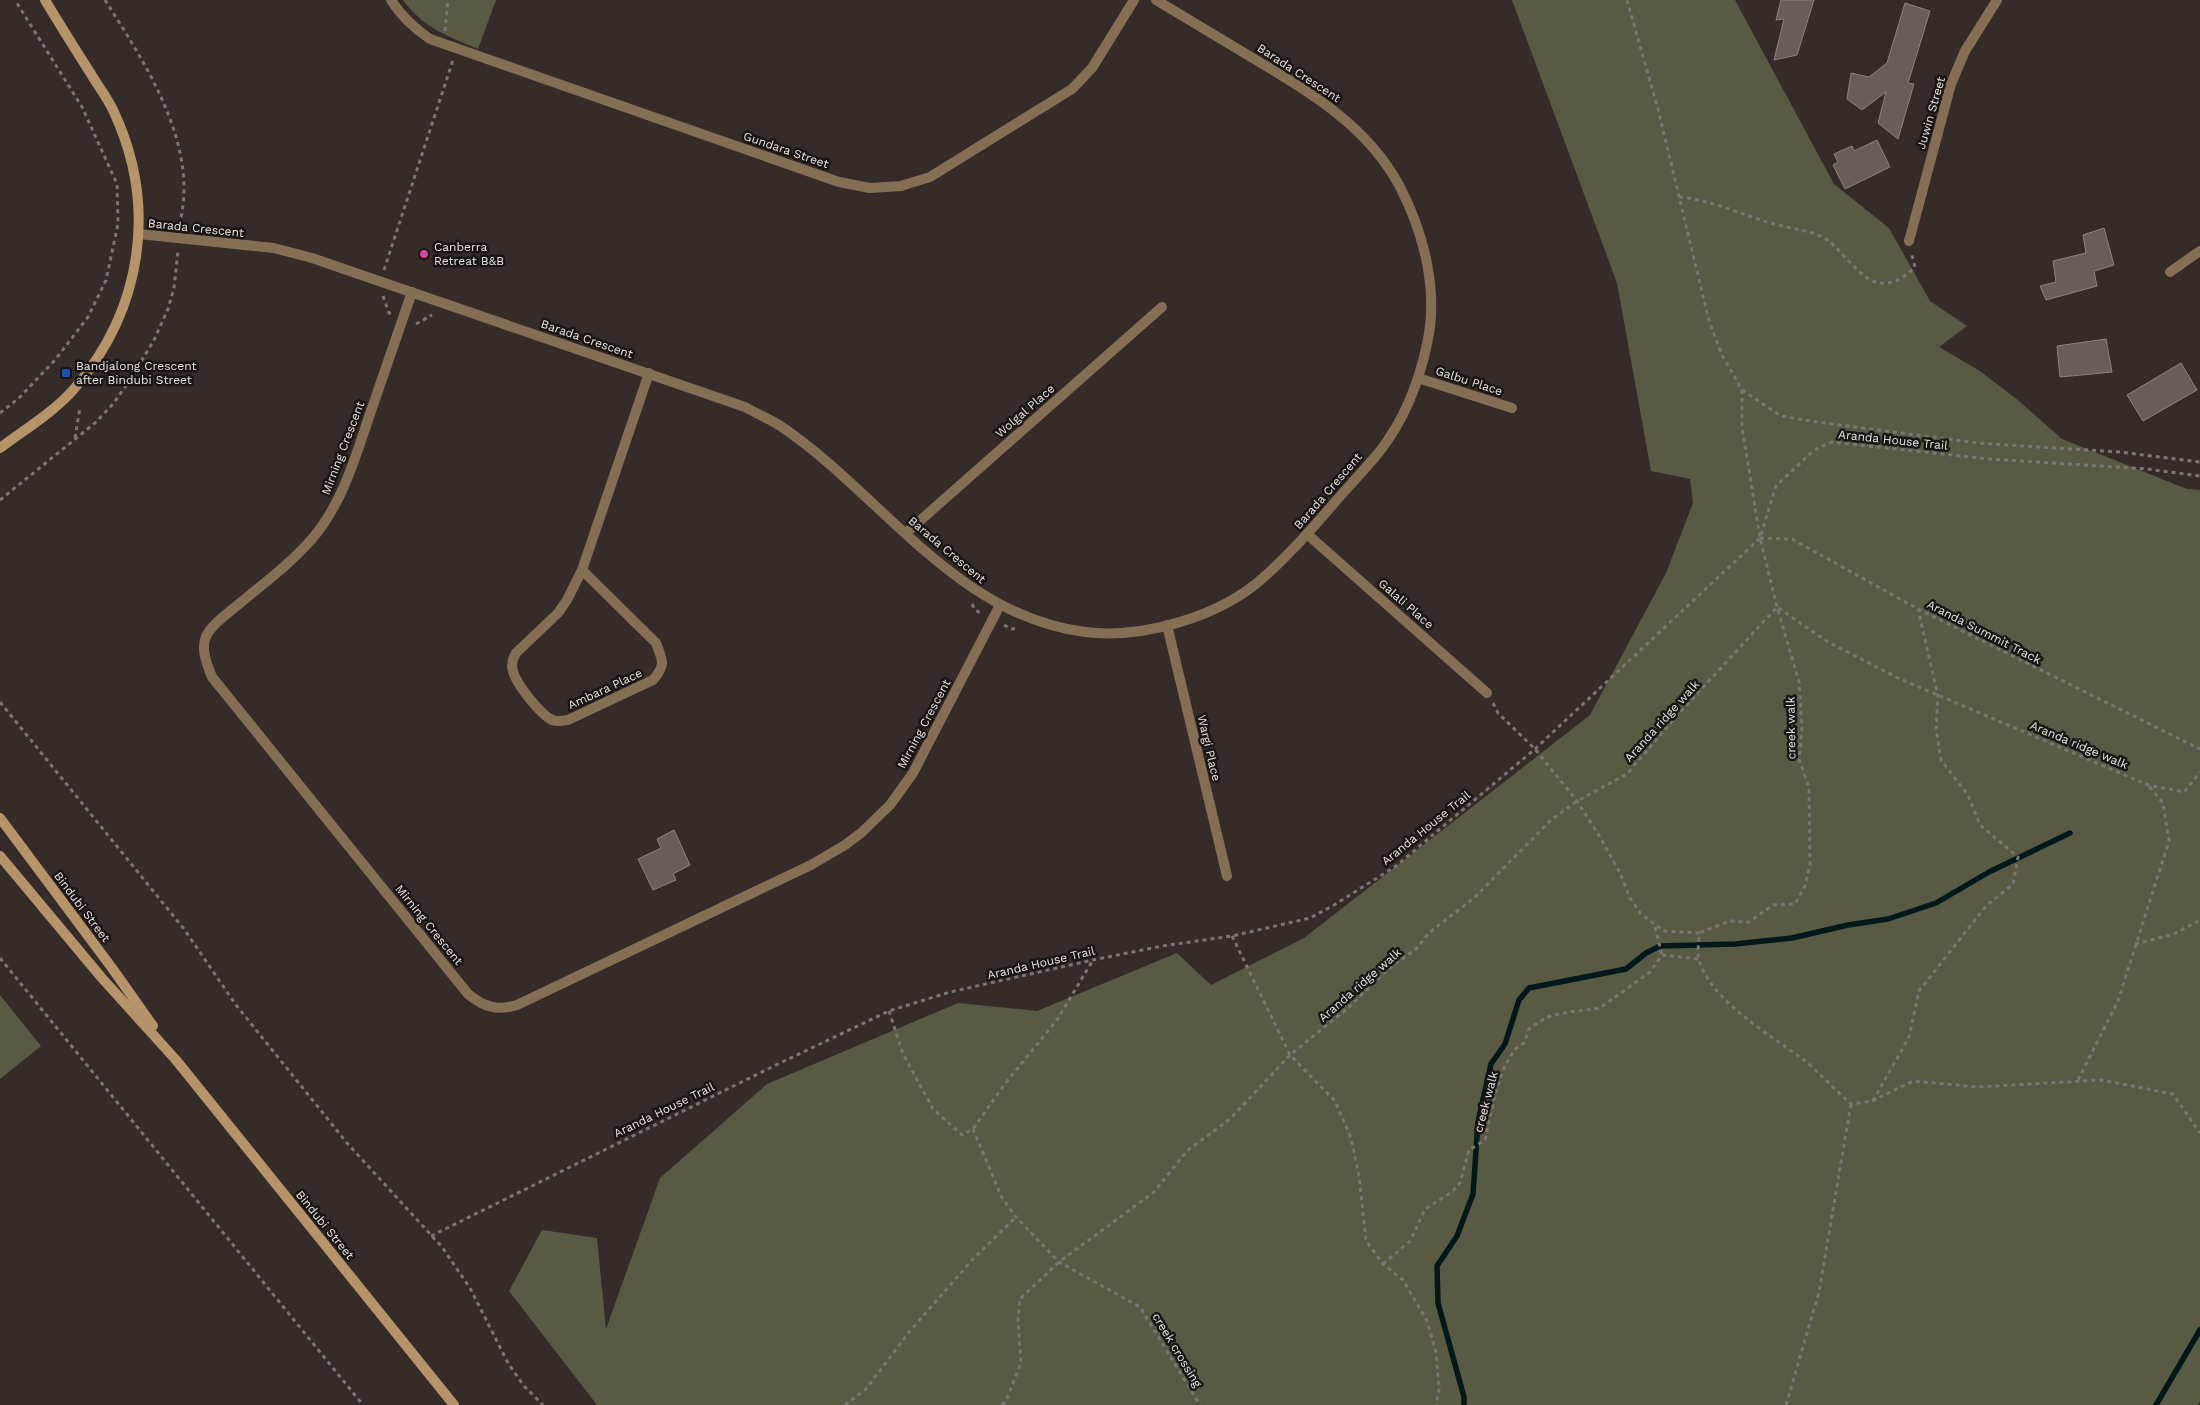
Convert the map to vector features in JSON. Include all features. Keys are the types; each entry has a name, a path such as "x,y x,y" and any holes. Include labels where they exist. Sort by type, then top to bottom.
{"main road":[{"path":"0,448 73,391 98,358 109,340 126,300 132,279 139,234 140,216 136,180 127,143 112,108 45,0"},
{"name":"Bindubi Street","path":"0,818 112,968 176,1060"},
{"name":"Bindubi Street","path":"0,856 101,977 176,1060 454,1405"}],"street":[{"name":"Gundara Street","path":"391,0 399,12 430,39 839,182 870,188 901,186 930,177 1072,89 1092,68 1134,0"},
{"name":"Barada Crescent","path":"139,234 274,248 312,258 649,373 745,408 779,425 811,449 948,570 982,595 1000,605 1042,622 1084,632 1127,633 1167,625 1208,612 1246,591 1263,579 1308,534 1381,450 1403,412 1418,378 1428,341 1431,302 1427,261 1415,221 1397,182 1373,147 1344,117 1311,93 1156,0"},
{"name":"Juwin Street","path":"1909,241 1951,84 1965,51 1997,0"},
{"path":"2170,272 2200,251"},
{"name":"Mirning Crescent","path":"412,292 350,473 333,509 312,540 285,566 210,628 203,645 204,658 212,677 468,994 479,1003 492,1008 505,1009 517,1005 811,865 861,833 890,805 914,773 1000,605"},
{"name":"Wolgal Place","path":"906,533 1162,307"},
{"name":"Ambara Place","path":"582,570 656,643 662,658 662,670 652,680 568,720 560,722 542,713 517,681 512,670 513,659 516,653 558,613 567,600 582,570 649,373"},
{"name":"Galbu Place","path":"1418,378 1512,408"},
{"name":"Galali Place","path":"1308,534 1487,692"},
{"name":"Wargi Place","path":"1167,625 1227,876"}],"path":[{"path":"0,413 19,398 55,360 88,317 106,280 118,224 117,184 82,107 15,0"},
{"path":"105,0 140,56 157,89 172,128 180,153 183,179 183,211 178,226"},
{"path":"380,281 456,49 445,35 448,0"},
{"path":"1627,0 1658,109 1709,322 1722,355 1742,390 1781,416 1817,422 1978,443 2120,452 2200,462"},
{"path":"1679,197 1696,198 1783,226 1802,229 1828,241 1849,262 1874,282 1891,283 1906,276 1915,267"},
{"path":"0,500 75,439 113,404 132,377 168,309 174,288 178,252 187,252"},
{"path":"382,293 389,312 403,319 416,324 432,314 441,318"},
{"name":"creek walk","path":"1699,933 1730,921 1750,922 1773,904 1795,904 1805,886 1810,864 1809,788 1799,760 1802,731 1799,682 1777,607 1760,538 1742,427 1742,390"},
{"path":"75,439 80,407"},
{"name":"Aranda House Trail","path":"431,1236 681,1111 889,1011 950,992 1093,960 1162,946 1232,936 1310,918 1334,905 1396,866 1535,749 1760,538 1776,486 1814,450 1832,442 1989,459 2147,469 2200,476"},
{"name":"Aranda Summit Track","path":"1760,538 1792,539 1918,609 2200,749"},
{"path":"965,598 973,604 975,610"},
{"name":"Aranda ridge walk","path":"1002,1405 1006,1400 1021,1362 1018,1321 1020,1299 1059,1262 1154,1192 1187,1151 1230,1120 1290,1055 1348,1008 1387,970 1416,948 1429,933 1475,897 1551,820 1576,802 1627,774 1673,720 1777,607 1828,642 1898,678 2148,785 2184,792 2200,772"},
{"path":"1872,1101 1909,1037 1918,991 1986,906 2013,884 2018,857 1980,825 1968,795 1941,760 1936,729 1938,696 1918,609"},
{"path":"1012,629 1019,628"},
{"path":"1487,692 1498,713 1535,749 1576,802 1620,873 1630,898 1641,914 1664,931 1699,933 1698,959 1706,977 1721,994 1762,1032 1801,1058 1851,1104"},
{"path":"0,702 184,929 236,1005 281,1062 347,1143 442,1247 470,1288 508,1363 524,1386 542,1405"},
{"path":"2078,1080 2118,1001 2169,841 2163,803 2148,785"},
{"path":"2136,944 2174,934 2200,920"},
{"path":"1655,926 1662,955 1698,959"},
{"path":"1232,936 1290,1055 1335,1101 1351,1138 1359,1176 1366,1241 1382,1264 1403,1280 1427,1321 1436,1352 1439,1389 1436,1405"},
{"name":"creek walk","path":"1382,1264 1410,1241 1425,1209 1452,1192 1460,1182 1469,1150 1485,1140 1495,1094 1504,1068 1514,1050 1524,1043 1529,1028 1547,1017 1600,1008 1650,972 1662,955"},
{"path":"0,958 363,1405"},
{"path":"889,1011 904,1054 933,1109 962,1134 973,1130 1004,1085 1057,1020 1093,960"},
{"path":"1851,1104 1872,1101 1913,1081 1977,1087 2100,1080 2173,1094 2200,1133"},
{"path":"1786,1405 1819,1292 1851,1104"},
{"name":"creek crossing","path":"973,1130 1002,1198 1016,1217 1059,1262 1140,1307 1200,1405"},
{"path":"845,1405 866,1389 910,1331 972,1260 1016,1217"}],"green space":[{"path":"403,0 496,0 478,49 427,24"},
{"path":"1512,0 1735,0 1834,184 1889,228 1930,301 1967,326 1939,347 1980,371 2019,401 2062,439 2187,489 2200,490 2200,1401 2198,1405 597,1405 509,1291 542,1230 597,1238 606,1329 660,1178 767,1084 958,1003 1037,1011 1177,953 1211,985 1304,938 1590,715 1666,573 1693,503 1690,479 1651,471 1617,283"},
{"path":"0,995 41,1046 0,1079"}],"building":[{"path":"1781,0 1814,0 1797,55 1774,60 1784,19 1776,20"},
{"path":"1905,3 1930,11 1908,83 1914,84 1898,139 1878,123 1886,92 1862,110 1847,99 1851,73 1869,77 1887,63"},
{"path":"1877,140 1890,167 1845,189 1833,165 1838,162 1834,154 1852,146 1854,151"},
{"path":"2104,228 2114,265 2094,271 2097,286 2046,300 2040,286 2056,282 2053,261 2086,253 2083,235"},
{"path":"2106,339 2112,372 2060,377 2057,346"},
{"path":"2181,363 2197,390 2143,421 2127,395"},
{"path":"674,830 690,865 673,874 676,880 653,890 638,859 661,848 657,839"}],"waterway":[{"path":"1464,1405 1464,1397 1438,1303 1437,1266 1457,1236 1473,1194 1478,1122 1491,1064 1505,1044 1519,1000 1529,988 1626,969 1646,953 1660,946 1735,944 1792,938 1848,925 1888,919 1936,903 1989,872 2070,833"},
{"path":"2156,1405 2200,1330"}],"place":[{"name":"Canberra Retreat B&B","path":"424,254"},
{"name":"Bandjalong Crescent after Bindubi Street","path":"66,373"}]}
